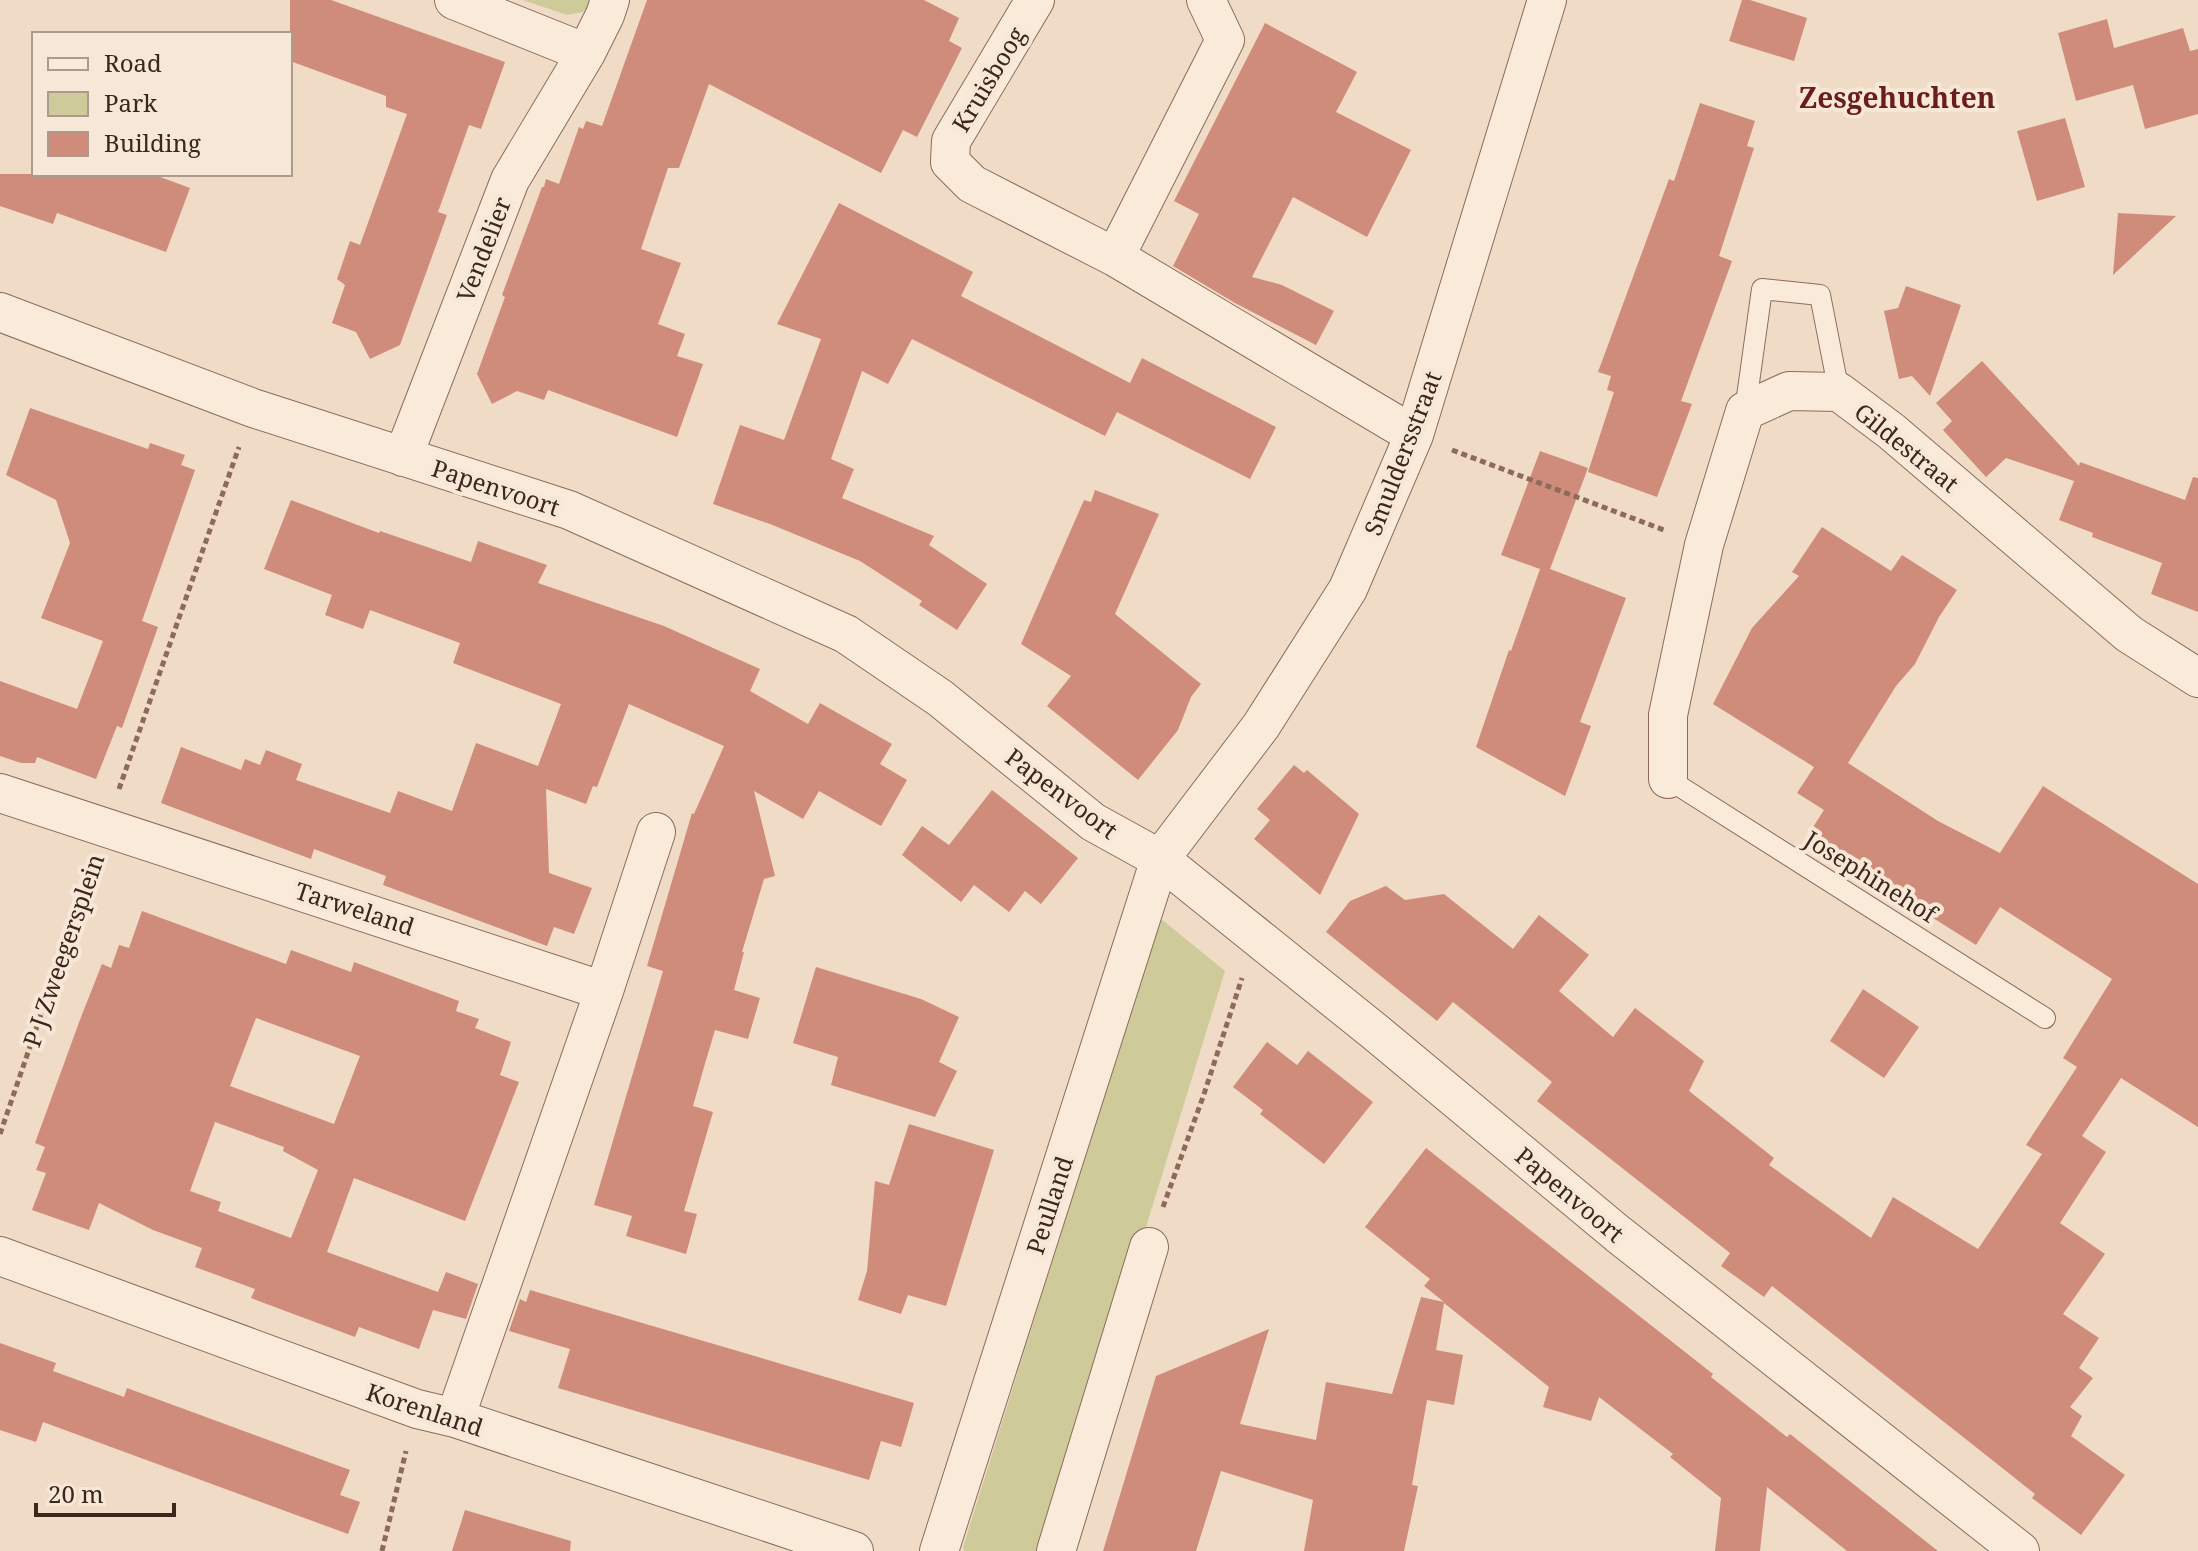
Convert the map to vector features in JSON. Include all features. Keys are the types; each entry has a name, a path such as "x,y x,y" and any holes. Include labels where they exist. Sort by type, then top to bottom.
{"street":[{"path":"454,0 586,53"},
{"name":"Vendelier","path":"403,457 510,180 586,53 610,0"},
{"name":"Kruisboog","path":"1035,0 951,141 950,162 972,184 1115,257 1414,435"},
{"path":"1115,257 1225,40 1206,0"},
{"name":"Smuldersstraat","path":"1160,859 1261,726 1348,589 1414,435 1547,0"},
{"name":"Papenvoort","path":"0,312 253,408 569,510 846,634 940,698 1093,822 1160,859 1630,1244 2020,1551"},
{"name":"Gildestraat","path":"1745,411 1789,391 1839,392 1891,431 2129,634 2198,678"},
{"path":"1668,779 1668,715 1704,545 1745,411"},
{"name":"P J Zweegersplein","path":"0,793 106,826"},
{"name":"Tarweland","path":"106,826 604,991"},
{"path":"455,1418 604,991 656,832"},
{"name":"Peulland","path":"939,1551 1160,859"},
{"path":"1056,1551 1149,1247"},
{"name":"Korenland","path":"0,1256 417,1409 455,1418 854,1551"}],"lane":[{"path":"1745,411 1762,289 1820,295 1839,392"},
{"name":"Josephinehof","path":"1668,779 2045,1018"}],"path":[{"path":"106,826 253,408"},
{"path":"1414,435 1704,545"},
{"name":"P J Zweegersplein","path":"0,1134 106,826"},
{"path":"1149,1247 1203,1097 1256,935"},
{"path":"382,1551 417,1409"}],"green space":[{"path":"523,0 595,0 583,12 567,15"},
{"path":"1160,918 1225,971 1046,1551 964,1551 963,1547"}],"building":[{"path":"290,0 331,0 505,62 481,129 469,125 438,212 447,215 400,345 370,359 356,332 332,323 345,285 337,279 350,241 360,245 407,114 386,107 386,96 292,62"},
{"path":"647,0 924,0 959,18 949,41 962,48 917,137 903,130 881,173 709,84 679,168 668,168 641,249 681,263 658,324 685,334 677,356 703,364 677,437 548,390 544,400 517,391 492,404 477,374 542,187 546,179 559,184 579,127 583,129 586,121 602,126"},
{"path":"1742,0 1807,18 1794,61 1729,41"},
{"path":"2107,19 2114,48 2183,28 2190,51 2198,49 2198,114 2145,129 2133,85 2076,101 2058,33"},
{"path":"1265,23 1357,72 1336,112 1411,150 1367,237 1293,197 1252,277 1282,285 1334,311 1316,345 1235,303 1173,266 1199,214 1174,201"},
{"path":"1700,103 1755,121 1747,146 1754,148 1719,256 1732,261 1681,401 1692,404 1657,497 1588,472 1614,392 1607,390 1611,376 1598,372 1669,179 1674,181"},
{"path":"2065,118 2085,187 2037,201 2017,131"},
{"path":"0,174 157,176 190,188 166,252 57,213 53,224 0,206"},
{"path":"839,203 973,272 961,296 1130,383 1142,358 1276,427 1250,479 1117,412 1105,436 912,339 888,384 862,371 831,459 854,469 842,498 934,536 929,545 987,584 957,630 919,605 922,601 860,561 713,504 740,425 784,440 821,339 777,324"},
{"path":"2118,213 2176,216 2113,275"},
{"path":"1906,286 1961,305 1930,396 1912,376 1899,379 1884,311 1898,308"},
{"path":"1982,361 2079,466 2080,462 2185,500 2193,477 2198,478 2198,612 2151,594 2162,563 2092,537 2093,533 2059,520 2074,481 2006,458 1986,477 1943,430 1952,421 1936,403"},
{"path":"30,408 148,449 150,443 185,455 181,465 195,470 142,621 158,627 122,728 117,726 96,779 37,757 35,763 21,763 0,756 0,681 77,709 103,641 41,618 70,543 56,500 6,475"},
{"path":"1540,451 1588,468 1550,569 1626,598 1580,722 1591,726 1565,796 1476,747 1540,569 1501,555"},
{"path":"1095,490 1159,514 1115,614 1201,684 1191,697 1178,730 1138,780 1047,706 1071,676 1021,644 1084,500 1091,502"},
{"path":"291,500 379,533 471,562 478,541 547,565 538,583 664,626 760,669 750,691 808,724 820,703 892,744 880,764 907,780 881,826 819,791 803,819 754,791 775,876 764,879 734,990 760,998 748,1039 715,1030 704,1067 693,1106 713,1112 684,1211 697,1214 686,1254 626,1236 632,1216 594,1205 663,971 647,966 692,813 724,746 629,704 597,787 593,786 586,804 546,789 549,873 592,888 574,934 554,927 547,946 383,885 386,876 314,849 311,859 161,803 181,747 241,770 245,759 260,765 266,750 302,764 296,780 390,813 398,791 452,811 476,743 538,766 561,704 453,663 460,643 370,610 363,629 325,615 332,595 264,569"},
{"path":"1822,527 1891,571 1902,555 1957,590 1915,664 1896,686 1848,763 1938,821 2000,853 2043,786 2198,884 2198,1127 2121,1078 2082,1136 2106,1152 2060,1223 2105,1254 2063,1314 2099,1338 2079,1368 2093,1378 2070,1407 2082,1416 2071,1436 2125,1475 2081,1535 2032,1498 2035,1494 1772,1286 1764,1297 1721,1266 1730,1253 1537,1101 1552,1082 1453,1002 1437,1021 1326,932 1350,901 1386,886 1405,900 1444,894 1513,949 1539,915 1589,955 1559,991 1613,1037 1635,1008 1704,1061 1689,1091 1774,1158 1769,1165 1871,1238 1893,1197 1978,1249 2042,1154 2026,1145 2077,1067 2063,1058 2112,979 2000,907 1976,945 1806,838 1824,810 1797,793 1814,767 1713,704 1752,628 1799,576 1792,572"},
{"path":"1294,765 1304,773 1307,770 1359,814 1320,895 1254,839 1270,820 1257,809"},
{"path":"992,790 1078,858 1041,904 1025,891 1009,912 974,885 961,902 902,855 922,826 949,845"},
{"path":"142,911 286,964 291,950 351,972 354,962 459,1001 456,1011 479,1019 475,1028 511,1042 500,1075 519,1082 465,1221 354,1178 327,1252 438,1292 446,1272 478,1284 466,1319 433,1310 419,1349 359,1327 355,1337 251,1298 255,1289 195,1267 202,1248 153,1230 99,1203 89,1230 32,1210 46,1173 36,1170 45,1147 35,1143 81,1017 102,964 111,968 119,945 129,948","holes":["256,1018 360,1056 334,1124 230,1086","215,1122 284,1147 283,1151 318,1170 291,1238 218,1211 221,1202 190,1191"]},
{"path":"816,967 921,999 959,1017 939,1062 957,1071 935,1117 831,1085 838,1057 793,1043"},
{"path":"1863,989 1919,1027 1884,1078 1830,1041"},
{"path":"1267,1042 1297,1065 1308,1051 1373,1102 1324,1164 1260,1114 1263,1110 1233,1087"},
{"path":"909,1124 994,1150 946,1306 908,1295 901,1314 858,1300 867,1271 875,1181 889,1185"},
{"path":"1426,1148 1713,1374 1711,1377 1787,1437 1790,1434 1938,1551 1847,1551 1767,1487 1760,1551 1715,1551 1721,1498 1670,1457 1673,1454 1599,1397 1591,1421 1543,1407 1549,1387 1444,1303 1436,1350 1463,1355 1454,1405 1427,1400 1412,1485 1418,1486 1404,1551 1304,1551 1313,1500 1221,1471 1196,1551 1103,1551 1156,1376 1269,1329 1240,1424 1316,1440 1326,1382 1392,1394 1421,1297 1444,1302 1424,1286 1430,1279 1365,1227"},
{"path":"530,1290 914,1403 901,1447 881,1441 869,1480 558,1388 570,1349 509,1331 520,1299 526,1302"},
{"path":"0,1343 56,1363 53,1371 124,1397 127,1388 350,1470 340,1495 360,1502 348,1534 43,1422 36,1442 0,1430"},
{"path":"465,1510 571,1541 570,1551 452,1551"}],"district":[{"name":"Zesgehuchten","path":"1897,97"}]}
